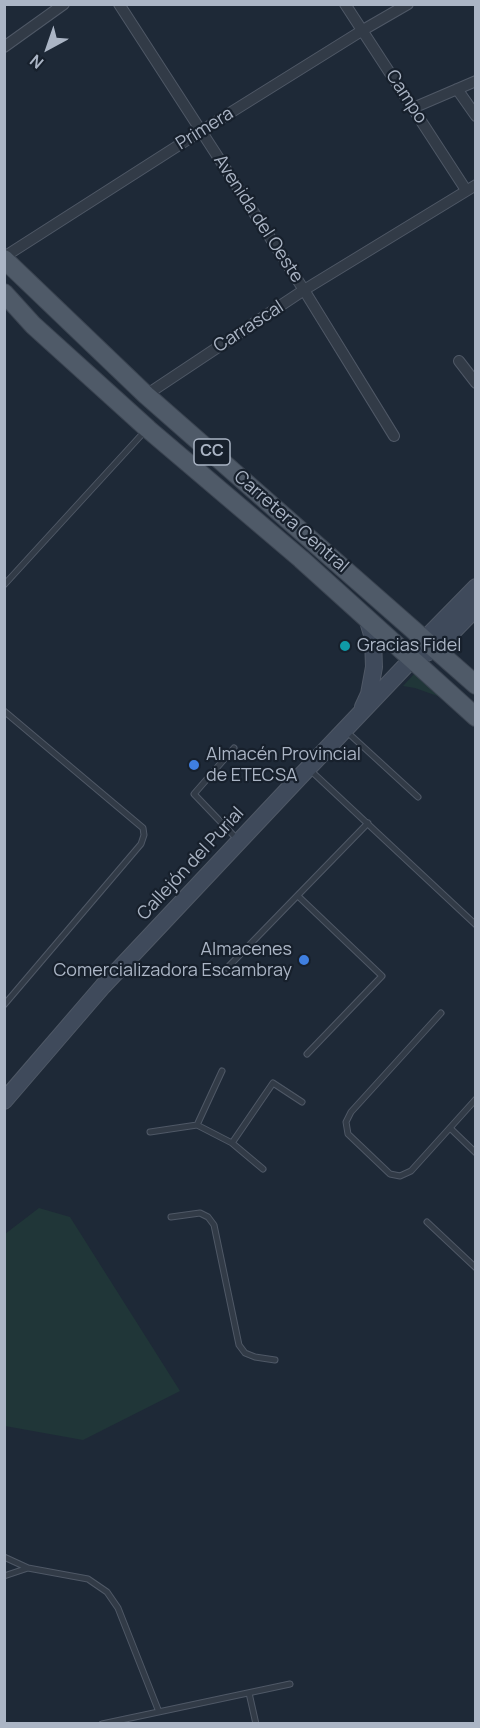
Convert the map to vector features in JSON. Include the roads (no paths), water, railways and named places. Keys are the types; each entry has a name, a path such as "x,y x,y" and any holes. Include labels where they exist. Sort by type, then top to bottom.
{"main road":[{"name":"Carretera Central","path":"4,258 146,395 476,685"},
{"name":"Carretera Central","path":"4,292 33,325 147,429 301,559 476,717"}],"street":[{"path":"4,46 64,4"},
{"name":"Avenida del Oeste","path":"119,4 304,290 394,436"},
{"name":"Campo","path":"345,4 413,108 471,188"},
{"name":"Primera","path":"4,258 201,131 408,4"},
{"path":"413,108 476,81"},
{"path":"457,89 476,116"},
{"name":"Carrascal","path":"146,395 304,290 471,188"},
{"path":"459,361 476,383"},
{"path":"430,644 476,587"},
{"path":"430,644 476,608"},
{"path":"358,716 369,694 374,667 373,638 367,618"},
{"name":"Callejón del Purial","path":"4,1101 103,986 345,729 412,659 430,644"}],"lane":[{"path":"4,585 147,429"},
{"path":"4,711 142,828 144,835 141,844 4,1005"},
{"path":"345,729 418,797"},
{"path":"234,748 194,795 239,841"},
{"path":"308,768 476,925"},
{"path":"227,968 368,823"},
{"path":"298,896 382,976 307,1054"},
{"path":"441,1013 351,1112 346,1122 348,1134 390,1174 400,1176 411,1171 476,1099"},
{"path":"197,1125 222,1071"},
{"path":"232,1143 273,1083 302,1102"},
{"path":"150,1132 197,1125 232,1143 263,1170"},
{"path":"450,1128 476,1154"},
{"path":"171,1217 200,1213 208,1217 214,1225 239,1345 245,1353 275,1360"},
{"path":"427,1222 476,1268"},
{"path":"4,1557 28,1568 88,1579 107,1592 118,1608 159,1712"},
{"path":"4,1576 28,1568"},
{"path":"102,1724 290,1684"},
{"path":"249,1693 256,1724"}],"place":[{"name":"Gracias Fidel","path":"345,646"},
{"name":"Almacén Provincial de ETECSA","path":"194,765"},
{"name":"Almacenes Comercializadora Escambray","path":"304,960"}]}
